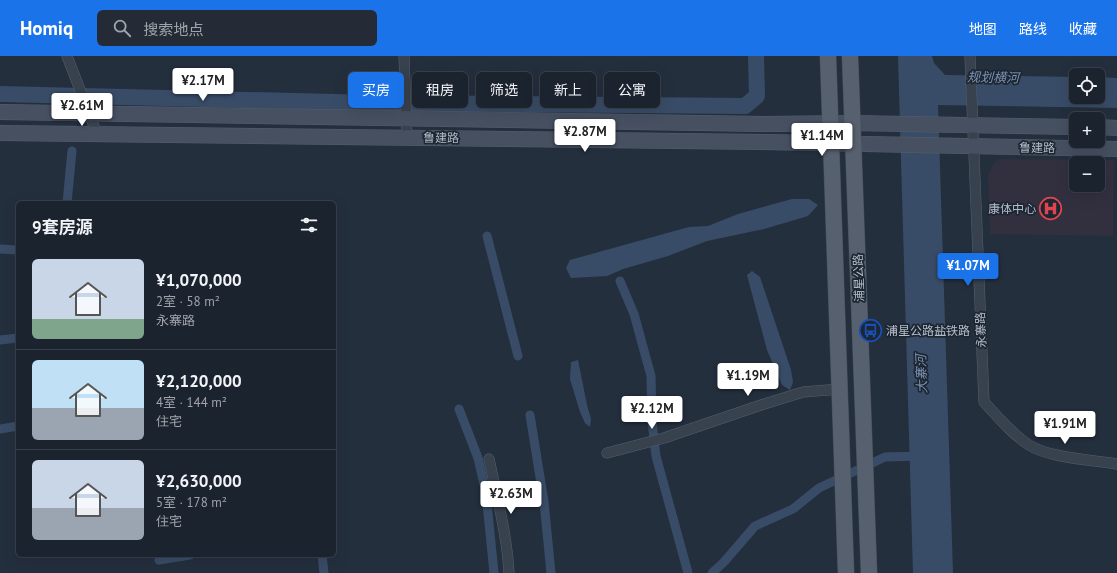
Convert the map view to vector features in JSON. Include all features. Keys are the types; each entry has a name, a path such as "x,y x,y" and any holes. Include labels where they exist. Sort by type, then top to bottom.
{"main road":[{"name":"浦星公路","path":"828,56 846,573"},
{"name":"浦星公路","path":"850,56 868,573"}],"street":[{"path":"67,56 97,134"},
{"path":"404,56 407,138"},
{"name":"永寨路","path":"970,56 984,402 1010,429 1030,446 1054,454 1117,464"},
{"name":"鲁建路","path":"0,112 1069,127"},
{"path":"1105,127 1117,128"},
{"name":"鲁建路","path":"0,133 853,144 1117,149"},
{"path":"607,453 664,438 803,392 840,389"},
{"path":"489,459 508,556 508,573"}],"shaded area":[{"name":"康体中心","path":"1000,159 1069,160 1069,192 1105,192 1105,160 1114,160 1113,236 990,234 988,175 994,163"}],"water":[{"path":"898,56 932,56 934,63 945,75 1069,77 1069,104 1105,104 1105,77 1117,78 1117,108 938,105 953,573 913,573"},
{"path":"792,199 809,199 818,205 808,216 764,229 707,241 668,256 623,269 607,276 571,278 566,268 570,260 689,227 708,226 738,214"},
{"path":"752,271 760,277 791,370 793,382 790,390 782,385 767,350 747,275"},
{"path":"578,360 591,419 590,427 585,423 580,412 570,379 571,362"}],"waterway":[{"path":"0,94 375,103 745,106 757,96 756,56"},
{"path":"67,201 72,151"},
{"path":"487,236 518,356"},
{"path":"0,249 16,250"},
{"path":"620,281 634,314 651,376 652,422 656,456 688,573"},
{"path":"0,340 16,338"},
{"path":"459,409 478,458 486,493 494,573"},
{"path":"530,415 544,502 551,573"},
{"path":"0,429 16,426"},
{"path":"712,573 724,562 755,526 793,509 819,488 885,457 921,456"},
{"path":"159,560 178,557"},
{"path":"322,557 324,573"}],"place":[{"name":"康体中心","path":"1051,209"},
{"name":"浦星公路盐铁路","path":"871,331"}],"water label":[{"name":"规划横河","path":"993,77"},
{"name":"大寨河","path":"921,374"}]}
